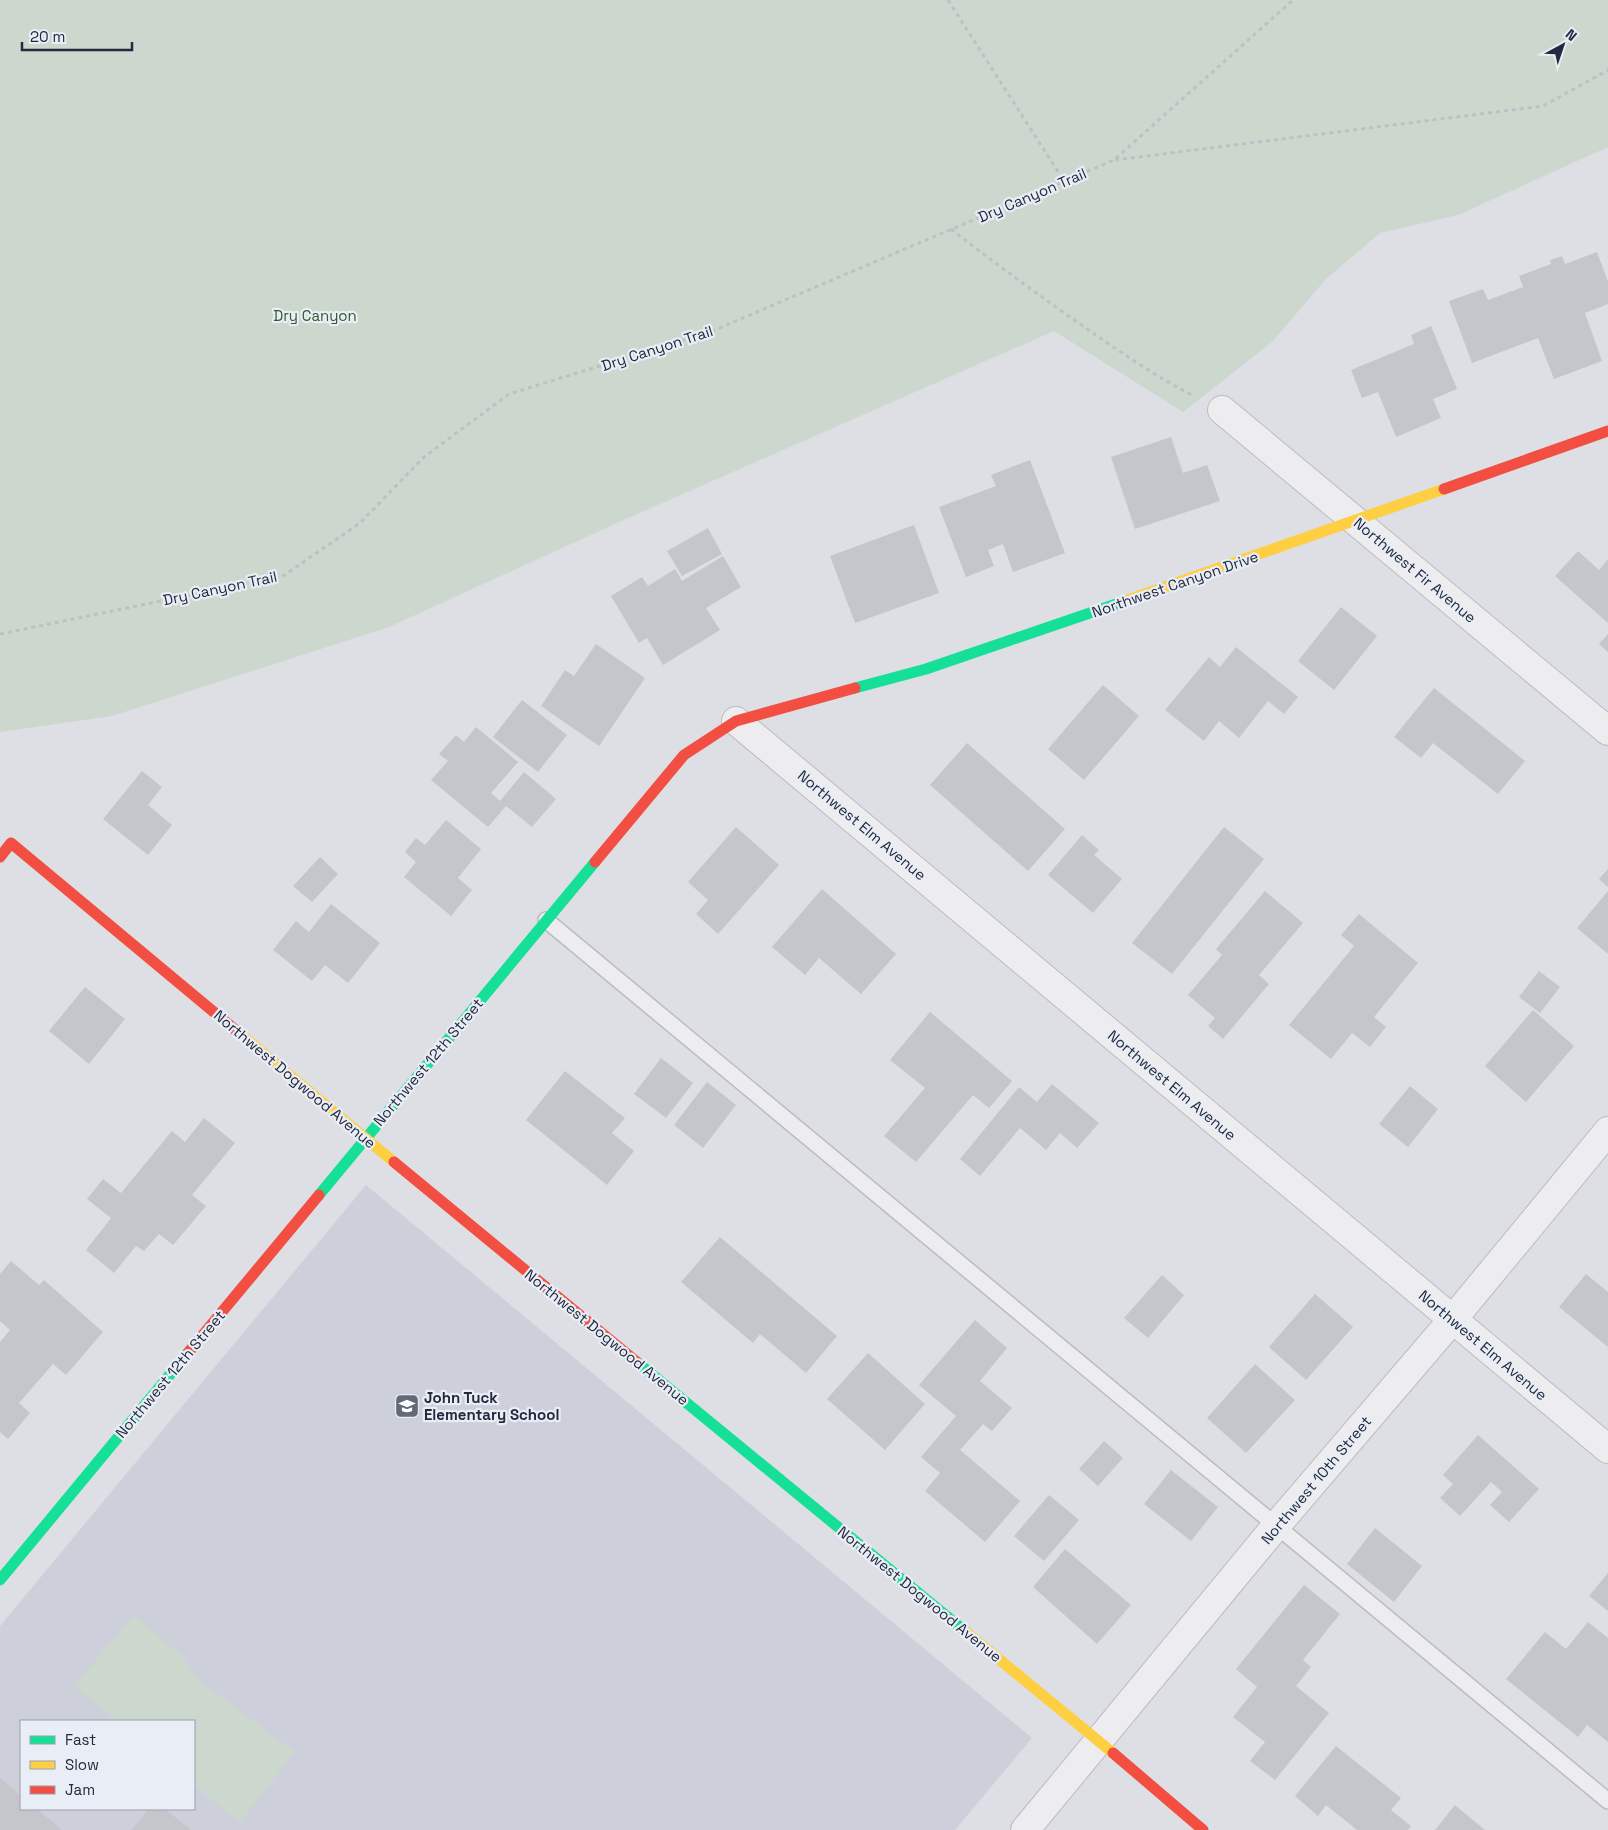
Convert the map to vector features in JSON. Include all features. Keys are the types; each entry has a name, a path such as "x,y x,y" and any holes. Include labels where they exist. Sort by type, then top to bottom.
{"street":[{"name":"Northwest Fir Avenue","path":"1222,410 1608,731"},
{"name":"Northwest Canyon Drive","path":"736,721 926,669 1200,576 1608,431"},
{"name":"Northwest 12th Street","path":"4,1566 365,1138 684,755 736,721"},
{"name":"Northwest Elm Avenue","path":"736,721 1608,1449"},
{"name":"Northwest Dogwood Avenue","path":"0,857 11,843 365,1138 1099,1741 1203,1830"},
{"name":"Northwest 10th Street","path":"1025,1830 1276,1526 1453,1319 1608,1131"}],"lane":[{"path":"546,920 1608,1801"}],"path":[{"path":"948,0 1064,181"},
{"name":"Dry Canyon Trail","path":"0,634 283,576 360,523 424,457 509,394 710,332 1114,160 1293,0"},
{"path":"1114,160 1542,106 1608,70"},
{"path":"951,229 1121,353 1174,386 1222,410"}],"shaded area":[{"name":"John Tuck Elementary School","path":"366,1185 1032,1738 955,1830 0,1830 0,1626"}],"green space":[{"name":"Dry Canyon","path":"0,0 1608,0 1608,147 1458,215 1380,233 1325,280 1272,342 1183,412 1054,331 619,522 389,627 112,716 0,732"},
{"path":"134,1615 185,1659 193,1675 295,1752 239,1823 195,1786 195,1720 116,1720 74,1686"}],"building":[{"path":"1597,252 1608,282 1608,304 1585,313 1602,361 1554,379 1538,338 1472,363 1449,301 1483,289 1488,300 1523,287 1519,276 1551,264 1550,260 1562,256 1565,264"},
{"path":"1431,326 1457,389 1433,399 1441,418 1396,437 1378,392 1362,398 1351,370 1414,344 1411,335"},
{"path":"1171,437 1183,473 1207,465 1220,501 1135,529 1111,457"},
{"path":"1030,460 1065,553 1013,572 1003,544 988,550 994,566 966,577 939,507 996,486 991,475"},
{"path":"914,525 939,593 855,623 830,556"},
{"path":"708,528 722,554 682,576 667,551"},
{"path":"1578,551 1599,570 1608,559 1608,623 1555,576"},
{"path":"723,556 741,587 706,608 720,630 663,665 647,638 639,643 611,596 642,577 648,586 675,569 682,581"},
{"path":"1341,607 1377,636 1334,690 1298,661"},
{"path":"1608,634 1608,652 1599,644"},
{"path":"596,644 645,678 599,746 541,706 565,670 574,676"},
{"path":"1236,647 1298,697 1284,714 1268,701 1239,738 1219,721 1204,741 1165,710 1209,657 1220,667"},
{"path":"1103,685 1139,716 1084,780 1048,749"},
{"path":"1434,688 1525,761 1498,794 1433,743 1421,758 1394,737"},
{"path":"522,700 567,735 538,772 493,737"},
{"path":"476,727 518,762 491,793 500,801 524,772 556,799 532,827 506,806 488,827 431,780 448,761 439,754 456,735 464,742"},
{"path":"967,743 1065,829 1028,871 930,785"},
{"path":"142,771 162,787 148,805 172,825 148,855 103,819"},
{"path":"446,820 481,849 458,878 472,890 451,916 404,877 416,862 405,852 416,838 425,845"},
{"path":"736,827 779,865 718,934 696,914 708,900 688,882"},
{"path":"1224,827 1264,859 1172,974 1132,943"},
{"path":"1082,835 1099,850 1094,855 1122,879 1093,913 1048,875"},
{"path":"320,857 338,874 312,902 293,886"},
{"path":"1608,869 1608,887 1599,879"},
{"path":"822,889 896,954 861,994 819,958 805,975 772,947"},
{"path":"1265,891 1303,923 1259,975 1269,984 1223,1039 1208,1026 1215,1018 1188,995 1222,955 1216,949"},
{"path":"1608,891 1608,954 1577,928"},
{"path":"331,904 380,943 348,983 325,965 312,981 273,950 296,921 309,932"},
{"path":"1359,914 1418,963 1374,1017 1386,1027 1370,1047 1352,1033 1331,1059 1289,1025 1354,946 1341,935"},
{"path":"1539,971 1560,987 1540,1013 1519,997"},
{"path":"85,987 125,1019 89,1064 49,1031"},
{"path":"1533,1010 1574,1046 1526,1102 1485,1066"},
{"path":"930,1012 1012,1081 989,1108 973,1095 916,1162 884,1136 925,1088 890,1060"},
{"path":"661,1058 693,1083 666,1118 634,1094"},
{"path":"565,1071 625,1118 612,1133 634,1151 607,1185 526,1120"},
{"path":"707,1082 736,1105 703,1148 674,1125"},
{"path":"1052,1084 1099,1123 1077,1148 1060,1133 1046,1150 1020,1128 980,1176 960,1159 1019,1087 1037,1102"},
{"path":"1410,1086 1438,1109 1408,1147 1379,1124"},
{"path":"204,1118 235,1143 192,1195 206,1206 173,1245 159,1234 144,1251 136,1246 114,1273 86,1250 111,1218 87,1199 103,1179 121,1193 172,1131 185,1142"},
{"path":"720,1237 837,1336 806,1373 760,1334 753,1343 681,1282"},
{"path":"11,1261 39,1285 44,1280 103,1332 66,1375 53,1364 19,1403 30,1413 8,1439 0,1432 0,1342 10,1330 0,1321 0,1274"},
{"path":"1586,1274 1608,1292 1608,1347 1559,1307"},
{"path":"1162,1275 1184,1295 1148,1338 1124,1318"},
{"path":"1315,1294 1353,1327 1306,1380 1269,1347"},
{"path":"975,1320 1007,1348 980,1381 1012,1408 992,1431 983,1424 960,1450 1020,1501 985,1542 925,1491 940,1473 921,1457 956,1416 919,1385"},
{"path":"868,1353 925,1404 885,1450 827,1399"},
{"path":"1255,1364 1295,1400 1246,1453 1207,1418"},
{"path":"1478,1435 1539,1489 1509,1522 1490,1505 1502,1492 1491,1482 1460,1516 1440,1498 1453,1484 1443,1475"},
{"path":"1104,1441 1123,1458 1098,1486 1079,1469"},
{"path":"1171,1470 1218,1507 1191,1541 1144,1504"},
{"path":"1049,1495 1079,1520 1044,1561 1014,1536"},
{"path":"1375,1528 1422,1566 1394,1602 1347,1564"},
{"path":"1065,1549 1131,1605 1097,1644 1033,1587"},
{"path":"1608,1573 1608,1611 1589,1596"},
{"path":"1304,1585 1340,1614 1303,1660 1311,1667 1296,1686 1329,1713 1275,1780 1250,1761 1265,1742 1233,1717 1257,1687 1236,1669"},
{"path":"1588,1622 1608,1638 1608,1742 1587,1725 1578,1737 1506,1679 1545,1632 1566,1649"},
{"path":"1336,1746 1401,1798 1391,1810 1411,1826 1408,1830 1357,1830 1326,1805 1318,1816 1295,1796"},
{"path":"0,1778 20,1795 20,1810 38,1810 62,1830 0,1830"},
{"path":"1455,1805 1485,1830 1435,1830"},
{"path":"148,1810 166,1810 191,1830 131,1830"}],"traffic: fast":[{"path":"855,688 926,669 1122,602"},
{"path":"319,1195 595,862"},
{"path":"0,1580 187,1354"},
{"path":"638,1363 966,1632"}],"traffic: slow":[{"path":"1122,602 1444,489"},
{"path":"239,1033 394,1162"},
{"path":"966,1632 1113,1753"}],"traffic: jam":[{"path":"1444,489 1608,431"},
{"path":"595,862 684,755 736,721 855,688"},
{"path":"0,857 11,843 239,1033"},
{"path":"394,1162 638,1363"},
{"path":"187,1354 319,1195"},
{"path":"1113,1753 1203,1830"}],"place":[{"name":"John Tuck Elementary School","path":"407,1406"}]}
